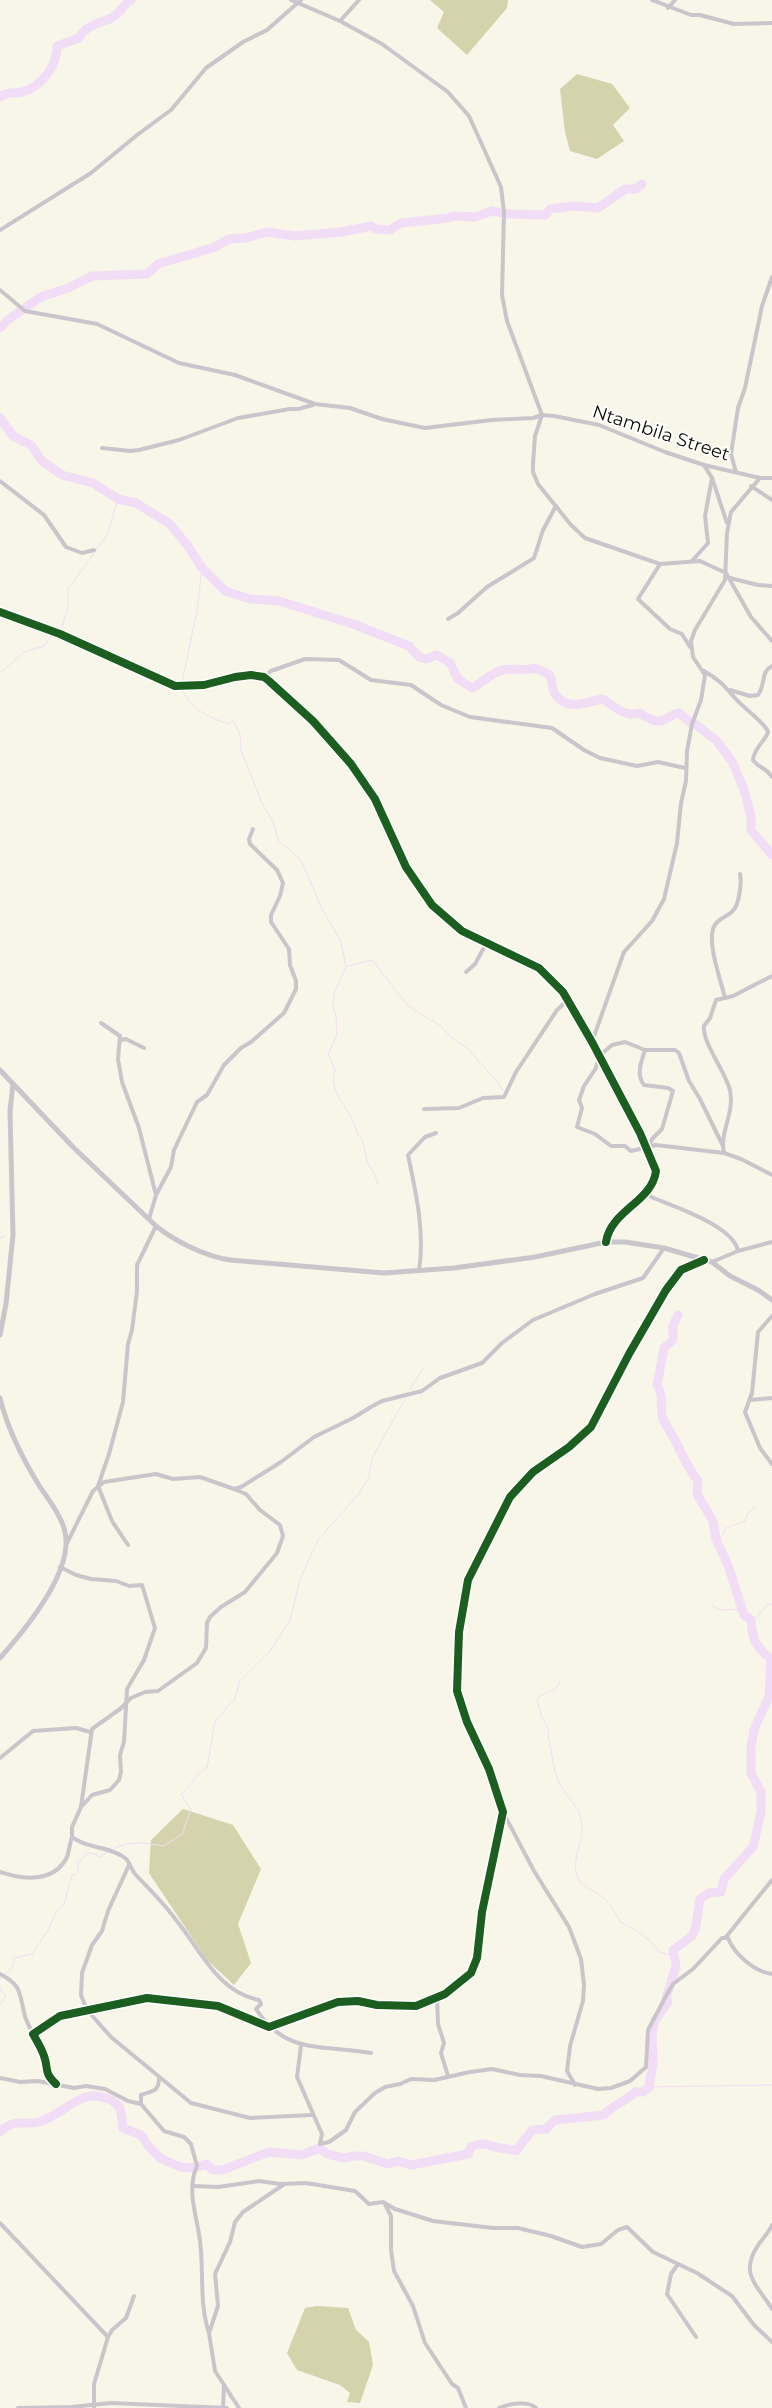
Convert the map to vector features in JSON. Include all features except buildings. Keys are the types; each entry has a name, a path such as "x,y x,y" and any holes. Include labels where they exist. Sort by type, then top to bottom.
{"street":[{"path":"291,0 300,2 340,21 382,44 440,85 455,98 470,116 501,187 504,212 502,285 505,310 542,415 535,436 533,472 538,484 585,538 660,564 692,561 704,562 726,573 751,617 772,640"},
{"path":"340,21 359,0"},
{"path":"652,0 668,8 734,24 772,23"},
{"path":"668,8 676,0"},
{"path":"0,230 91,173 131,139 171,110 206,68 243,42 267,30 300,2"},
{"path":"736,472 731,454 738,408 746,388 762,306 772,277"},
{"path":"0,290 25,311 97,324 179,363 222,371 315,404"},
{"path":"102,448 130,452 179,440 238,418 255,417 315,404"},
{"name":"Ntambila Street","path":"315,404 350,408 382,419 425,428 492,420 524,419 542,415 599,425 665,452 704,465 760,478 772,478"},
{"path":"704,465 712,478 728,526"},
{"path":"692,561 708,543 705,516 712,478"},
{"path":"691,649 695,630 722,587 726,573 728,526 731,512 751,486 760,478"},
{"path":"0,481 44,515 66,547 82,553 94,550"},
{"path":"751,486 772,500"},
{"path":"448,619 458,613 487,587 534,558 543,530 556,506"},
{"path":"660,564 638,598 670,629 682,634 696,662 704,671 730,690 750,696 758,695 762,688 764,675 772,666"},
{"path":"730,578 758,585 772,586"},
{"path":"0,612 60,634 175,686 204,685 234,677 251,675 264,677 313,721 351,764 379,806 410,874 432,905 452,924 486,944 539,968 569,999 648,1145 656,1171 656,1177 648,1189 614,1223 607,1235 606,1242"},
{"path":"264,677 271,671 305,659 340,660 371,680 411,685 441,705 465,716 496,722 552,728 584,750 600,758 638,766 658,762 685,768"},
{"path":"592,1042 624,952 652,921 662,905 677,843 681,803 686,781 685,768 692,724 703,691 704,671"},
{"path":"730,690 736,699 760,720 768,730 767,735 754,753 753,760 757,766 767,770 772,777"},
{"path":"149,1219 156,1195 171,1166 174,1150 197,1102 206,1095 224,1065 241,1048 251,1042 284,1013 296,989 296,982 290,965 289,949 271,922 271,916 280,896 282,883 277,870 250,844 249,839 253,829"},
{"path":"725,998 717,972 712,933 719,920 736,907 742,884 740,874"},
{"path":"466,972 475,964 486,944"},
{"path":"722,1144 730,1118 730,1092 722,1069 703,1030 716,1000 725,998 772,976"},
{"path":"424,1109 442,1110 459,1108 483,1098 504,1097 516,1072 558,1010 569,999"},
{"path":"101,1023 116,1031 121,1040 118,1059 122,1082 139,1128 156,1195"},
{"path":"121,1040 126,1039 144,1048"},
{"path":"724,1154 722,1144 706,1110 689,1081 679,1053 675,1050 645,1050 626,1042 612,1045 599,1056 596,1068 584,1086 579,1100 582,1108 577,1127 595,1134 611,1146 625,1146 631,1151 648,1145 724,1154 741,1159 772,1175"},
{"path":"645,1050 640,1068 640,1080 644,1085 668,1088 673,1091 662,1129 652,1138 648,1145"},
{"path":"0,1070 73,1147 156,1226 181,1242 224,1259 368,1273 418,1271 535,1257 606,1242 664,1248 712,1262 730,1276 758,1290 772,1300"},
{"path":"0,1335 7,1294 13,1235 10,1111 13,1084"},
{"path":"418,1271 422,1233 414,1176 408,1155 425,1137 436,1134"},
{"path":"648,1189 651,1198 694,1215 726,1233 733,1239 738,1250"},
{"path":"128,1545 112,1521 98,1486 123,1402 128,1344 132,1330 137,1291 136,1265 156,1226"},
{"path":"712,1262 738,1250 772,1242"},
{"path":"234,1489 272,1467 314,1437 382,1401 422,1391 440,1378 482,1363 502,1343 533,1320 595,1294 643,1278 664,1248"},
{"path":"575,2085 567,2071 568,2056 583,2001 584,1985 581,1959 569,1927 534,1871 503,1812 491,1774 467,1722 457,1690 459,1632 468,1580 510,1497 533,1472 569,1447 591,1427 629,1354 666,1290 681,1270 704,1260"},
{"path":"772,1316 758,1332 750,1400 745,1412 760,1448 772,1464"},
{"path":"0,1398 28,1467 62,1522 66,1543"},
{"path":"750,1400 772,1398"},
{"path":"0,1658 26,1627 54,1581 60,1568 66,1543 92,1491 104,1482 156,1474 173,1479 200,1477 246,1494 260,1510 280,1525 283,1536 280,1547 245,1592 221,1607 210,1617 207,1623 206,1648 197,1663 158,1690 131,1698 94,1726 90,1732 82,1807"},
{"path":"0,1872 27,1878 46,1875 58,1869 67,1857 72,1837 72,1827 82,1807 92,1795 110,1790 119,1780 128,1689 144,1660 155,1628 146,1592 142,1584 129,1586 116,1581 91,1579 60,1568"},
{"path":"0,1758 33,1731 76,1728 90,1732"},
{"path":"269,2027 286,2023 322,2006 338,2002 358,2001 377,2005 416,2006 437,1997 467,1978 477,1958 482,1912 503,1812"},
{"path":"72,1837 80,1844 99,1847 124,1857 133,1872 154,1892 178,1922 207,1964 227,1985 243,1997 259,2000 261,2004 256,2010 269,2027"},
{"path":"130,1865 108,1911 102,1931 92,1945 82,1973 81,1995 87,2010 111,2037 191,2103 250,2118 312,2115"},
{"path":"301,2046 297,2077 304,2088 312,2115 322,2134 323,2139 320,2144 329,2142 346,2130 355,2112 375,2093 385,2087 400,2084 411,2079 434,2080 492,2069 541,2076 598,2089 612,2088 630,2081 644,2070 651,2022 673,1984 693,1969 726,1937 772,1880"},
{"path":"726,1937 740,1955 760,1971 772,1974"},
{"path":"0,1974 17,1985 23,2001 24,2013 45,2058 44,2066 50,2079 56,2084"},
{"path":"437,1997 438,2024 444,2043 441,2053 448,2076"},
{"path":"33,2034 60,2016 147,1998 218,2006 269,2027 301,2046 350,2049 371,2053"},
{"path":"0,2078 56,2084 74,2088 86,2086 106,2089 128,2101 141,2104 164,2131 184,2137 191,2144 198,2166 194,2173 192,2200 200,2240 203,2315 209,2333 215,2371 239,2407 233,2408"},
{"path":"141,2104 141,2096 155,2091 159,2087 159,2078"},
{"path":"194,2186 218,2187 259,2181 306,2183 355,2191 369,2204 383,2202 395,2209 433,2221 493,2228 518,2228 551,2236 582,2247 601,2244 618,2230 627,2227 653,2252 697,2273 732,2296 754,2325 772,2342"},
{"path":"209,2333 218,2306 215,2274 230,2242 235,2222 243,2212 284,2183"},
{"path":"383,2202 391,2216 391,2250 394,2271 413,2306 425,2343 452,2384 458,2388 466,2406 473,2408"},
{"path":"1,2225 108,2337"},
{"path":"772,2225 752,2256 750,2274 752,2282 772,2309"},
{"path":"678,2264 671,2274 667,2294 696,2337"},
{"path":"93,2407 94,2384 108,2337 112,2330 126,2318 134,2296"},
{"path":"223,2408 224,2385"},
{"path":"18,2408 93,2407 111,2403 227,2408"},
{"path":"499,2408 524,2404 533,2405 536,2408"}],"shaded area":[{"path":"430,0 508,0 507,8 467,55 437,28 444,12"},
{"path":"577,74 612,84 630,108 613,125 624,141 597,159 570,151 565,132 560,89"},
{"path":"183,1809 233,1825 261,1869 238,1924 251,1963 234,1985 207,1960 149,1873 151,1840"},
{"path":"317,2306 348,2308 356,2330 369,2342 373,2365 360,2403 347,2402 350,2393 340,2385 297,2370 287,2353 305,2308"}],"waterway":[{"path":"0,97 8,93 23,92 36,85 51,68 57,46 79,38 90,27 113,17 131,0"},
{"path":"0,328 9,319 41,297 68,288 92,276 147,274 158,264 215,247 229,239 245,238 267,232 295,236 341,232 372,226 376,229 390,230 401,223 454,216 475,217 492,211 509,214 545,215 550,209 574,206 598,208 625,189 636,189 642,184"},
{"path":"0,418 13,436 31,445 41,460 62,475 93,483 118,499 136,503 170,524 188,546 202,568 225,591 250,599 279,601 353,624 409,646 419,657 426,659 437,655 450,663 458,679 472,688 499,671 535,668 550,675 554,692 565,703 578,704 603,699 628,714 639,713 660,721 679,713 691,723"},
{"path":"57,631 62,628 68,606 68,589 107,535 118,499"},
{"path":"182,683 197,610 202,568"},
{"path":"0,673 24,652 44,646 54,633"},
{"path":"182,690 191,703 201,712 228,724 233,721 240,734 241,750 262,803 274,824 278,840 301,860 321,907 341,942 346,967 334,994 333,1005 336,1016 337,1035 328,1054 335,1070 333,1078 337,1094 364,1144 368,1163 378,1184"},
{"path":"694,723 717,741 733,763 744,790 751,816 751,830 772,855"},
{"path":"346,967 372,960 408,1006 441,1026 451,1037 468,1049 499,1084 502,1090"},
{"path":"0,1238 5,1236"},
{"path":"0,2132 15,2123 33,2123 48,2119 79,2100 96,2096 108,2099 118,2105 121,2111 123,2128 141,2135 160,2158 180,2167 193,2168 206,2164 213,2170 222,2170 269,2152 302,2155 319,2148 327,2154 344,2158 363,2156 388,2164 398,2161 411,2165 468,2154 471,2147 480,2144 516,2151 532,2130 546,2129 555,2120 604,2115 635,2092 643,2092 649,2087 653,2063 652,2032 655,2021 668,2002 666,1998 676,1966 673,1950 692,1936 696,1926 700,1899 709,1893 721,1892 724,1879 753,1847 761,1812 761,1792 751,1773 751,1748 754,1730 769,1696 771,1659 756,1642 752,1633 751,1620 744,1615 729,1568 716,1539 713,1521 697,1494 698,1481 663,1419 661,1394 657,1385 664,1348 673,1340 673,1325 678,1315"},
{"path":"409,1390 424,1367"},
{"path":"113,1849 131,1843 164,1846 182,1834 191,1810 181,1794 199,1773 207,1768 215,1721 235,1699 239,1682 270,1651 290,1620 300,1579 318,1540 358,1495 369,1477 372,1458 405,1399"},
{"path":"716,1539 720,1539 726,1528 745,1521 747,1514 756,1507"},
{"path":"713,1606 720,1610 736,1609 749,1620 756,1617 767,1605 772,1604"},
{"path":"560,1681 556,1688 537,1699 541,1715 549,1730 548,1735 556,1775 561,1786 579,1812 581,1819 582,1833 576,1860 576,1874 583,1885 606,1900 620,1922 642,1935 659,1952 675,1957"},
{"path":"769,1696 772,1700"},
{"path":"5,1974 14,1965 14,1958 32,1954 47,1932 56,1913 64,1904 72,1875 78,1873 78,1862 88,1853 99,1857 109,1851"},
{"path":"0,1988 6,1997 0,2004"},
{"path":"649,2087 772,2085"}],"cycle path":[{"path":"0,612 60,634 175,686 204,685 251,675 264,677 313,721 351,764 375,799 406,867 432,905 462,931 539,968 563,992 592,1042 640,1133 656,1171 653,1182 647,1191 615,1222 609,1231 606,1242"},
{"path":"56,2084 48,2073 43,2053 33,2034 60,2016 147,1998 218,2006 269,2027 338,2002 358,2001 377,2005 416,2006 445,1994 471,1973 477,1958 482,1912 503,1812 489,1769 467,1722 457,1691 459,1632 468,1580 510,1497 533,1472 569,1447 591,1427 629,1354 666,1290 681,1270 704,1260"}]}
